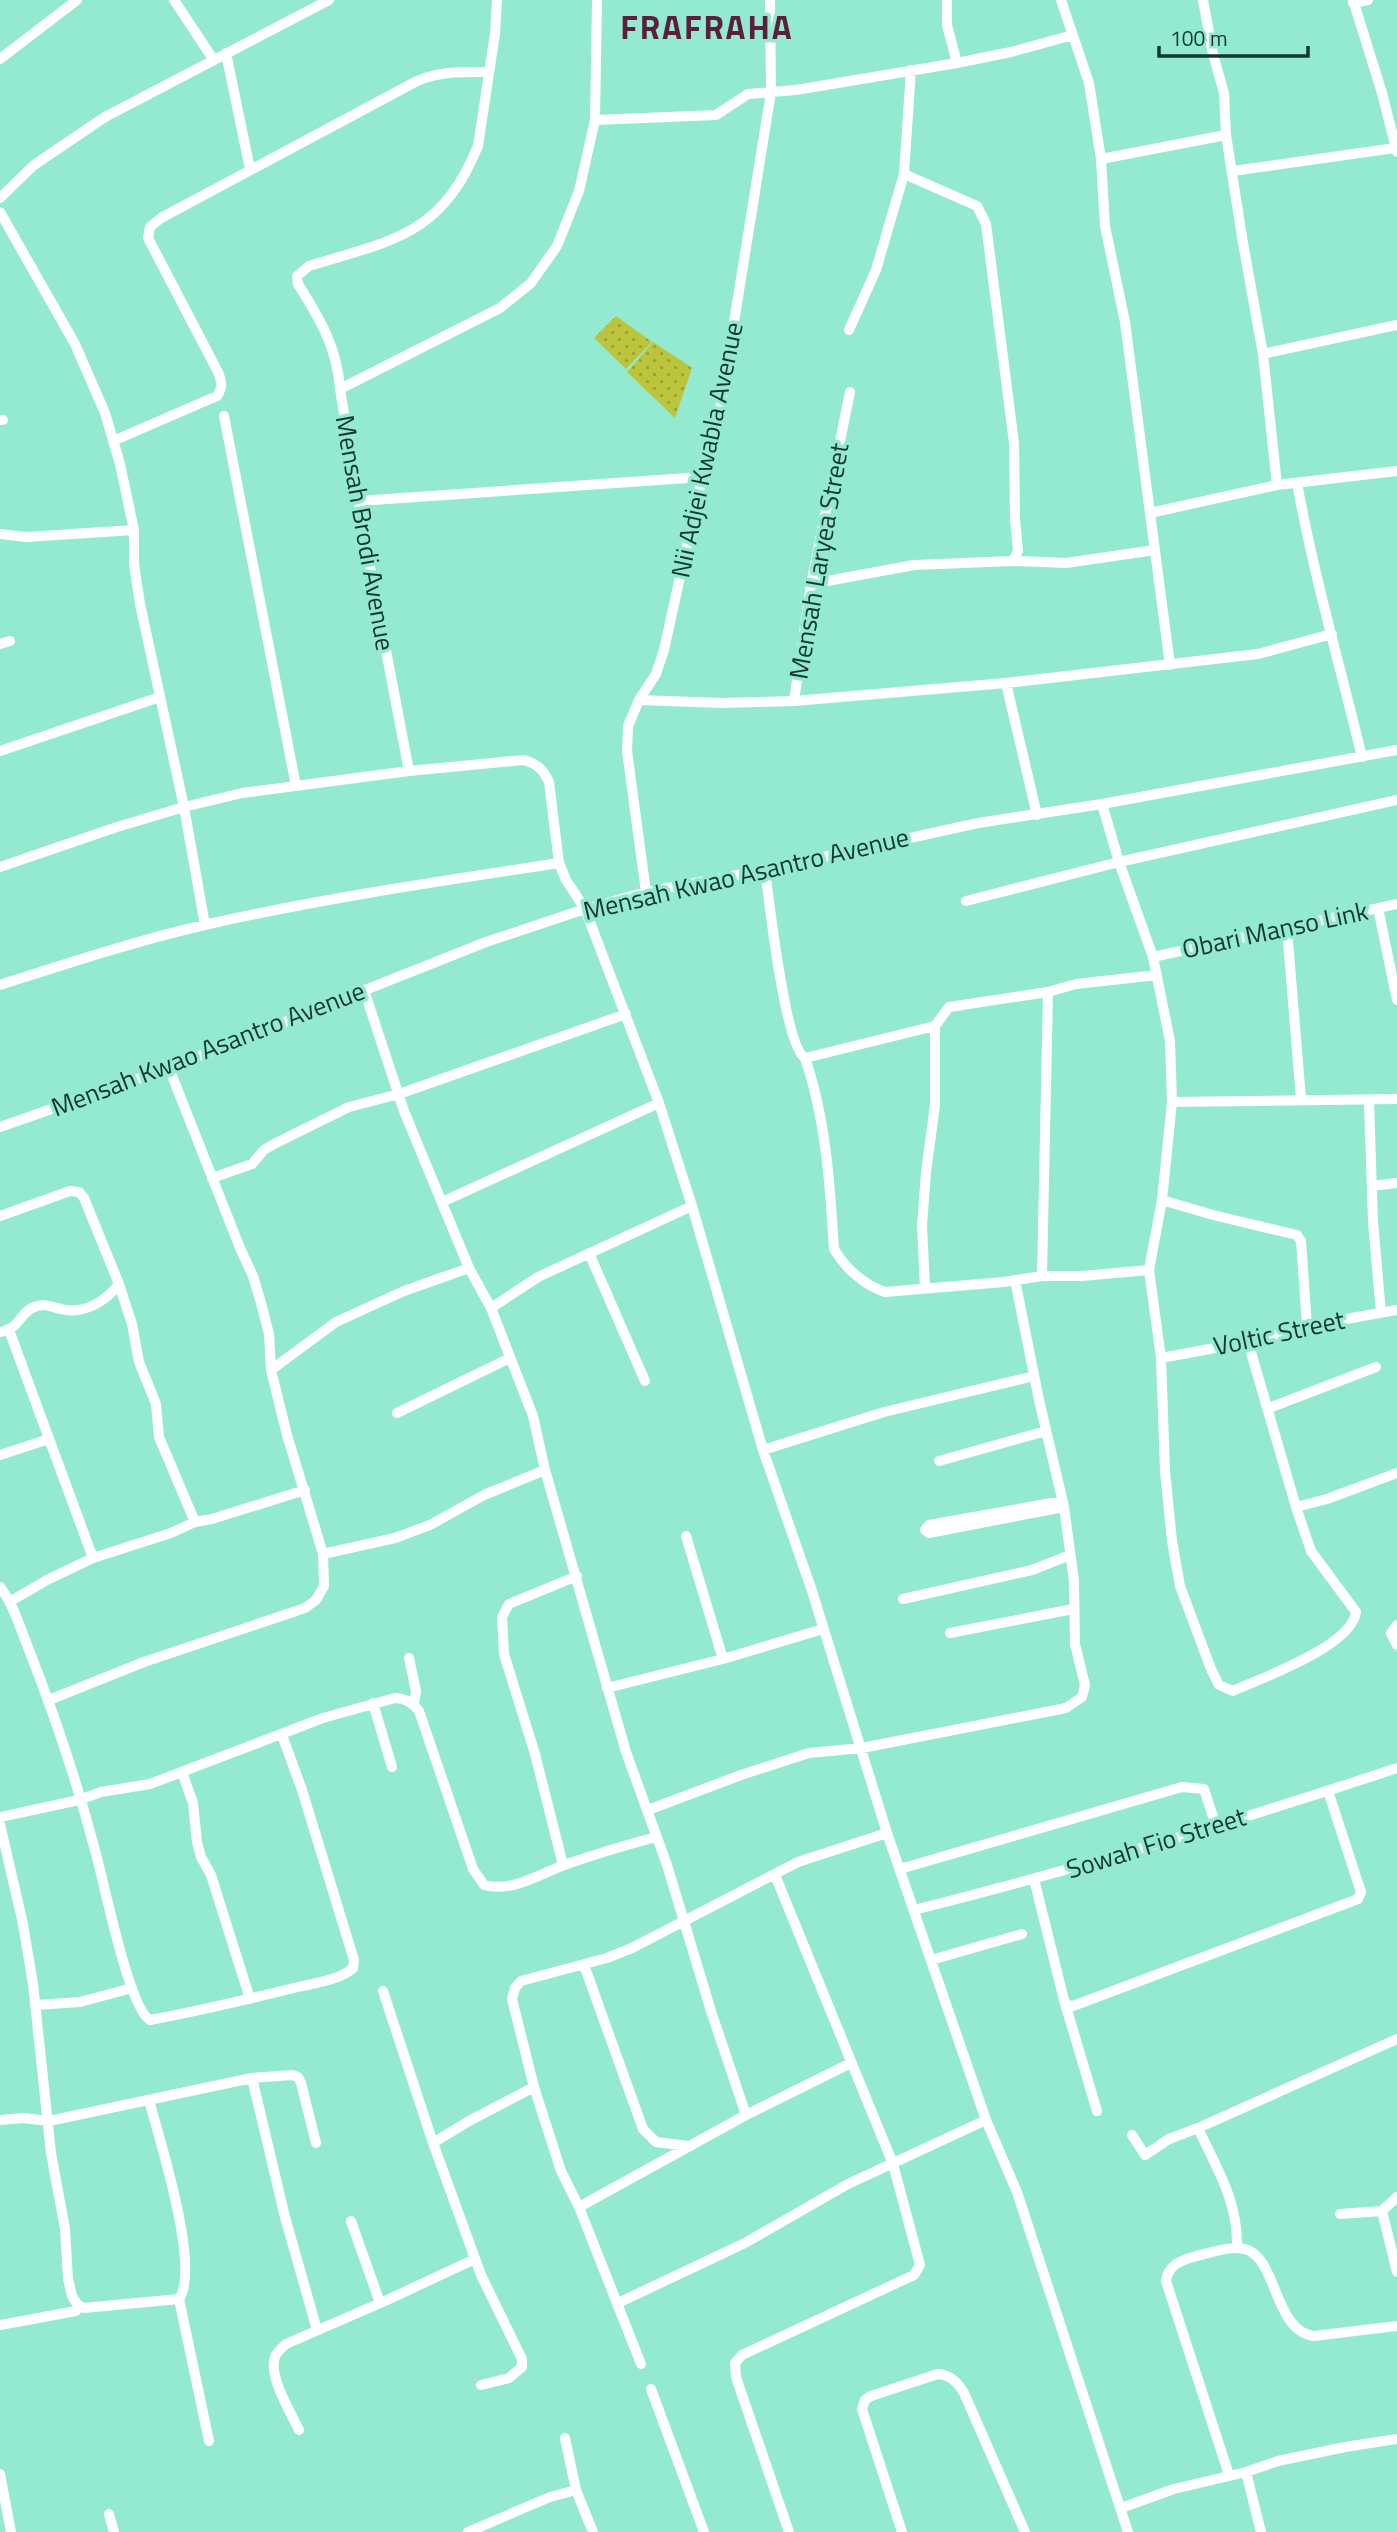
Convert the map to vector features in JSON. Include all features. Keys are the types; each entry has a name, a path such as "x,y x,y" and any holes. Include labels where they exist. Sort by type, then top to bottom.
{"street":[{"path":"0,59 77,0"},
{"path":"174,0 214,59"},
{"path":"0,198 34,164 105,117 330,0"},
{"path":"340,389 338,366 331,343 298,284 297,276 309,266 410,233 432,217 456,187 471,163 478,145 498,0"},
{"name":"Mensah Brodi Avenue","path":"409,771 340,389 500,308 531,283 557,246 579,191 595,120 597,0"},
{"name":"Nii Adjei Kwabla Avenue","path":"646,892 627,751 628,726 639,700 656,674 664,650 702,477 717,428 771,92 770,0"},
{"path":"947,0 947,25 957,63"},
{"path":"1061,0 1089,83 1101,159 1105,226 1125,322 1170,665"},
{"path":"1233,171 1396,150 1382,93 1353,2 1368,0"},
{"path":"1207,1 1213,54 1224,93 1226,135 1263,354 1277,485"},
{"path":"595,120 716,115 748,93 796,90 957,63 1012,52 1073,35"},
{"path":"226,53 250,169"},
{"path":"849,330 876,270 904,174 911,70"},
{"path":"113,441 217,396 221,390 218,372 148,238 150,227 161,218 250,169 432,75 488,72"},
{"path":"1101,159 1226,135"},
{"path":"904,174 977,206 986,224 1014,443 1018,551 1013,561"},
{"path":"0,212 6,218 75,344 105,413 134,530 134,564 140,604 184,807 205,925"},
{"path":"1263,354 1397,325"},
{"name":"Mensah Laryea Street","path":"639,700 723,703 794,701 811,584 850,392"},
{"path":"224,416 296,786"},
{"path":"1150,513 1277,485 1397,471"},
{"path":"359,501 702,477"},
{"path":"1297,483 1315,578 1332,634 1362,757"},
{"path":"0,534 26,537 134,530"},
{"path":"811,584 914,565 1013,561 1066,563 1155,550"},
{"path":"794,701 1170,665 1272,652 1332,634"},
{"path":"1006,682 1037,815"},
{"path":"0,751 160,697"},
{"name":"Mensah Kwao Asantro Avenue","path":"0,1126 169,1068 486,942 646,892 765,870 953,828 1102,804 1397,750"},
{"path":"0,867 184,807 242,793 409,771 524,760 536,764 544,772 549,782 559,863 566,880 585,909 659,1103 763,1450 862,1748 887,1833 986,2120 1017,2192 1128,2532"},
{"path":"966,901 1119,862 1397,800"},
{"path":"1102,804 1119,862 1153,957 1170,1041 1172,1102 1162,1200 1149,1270 1161,1358 1165,1471 1180,1586 1219,1685 1233,1691 1332,1643 1353,1624 1356,1616 1356,1612 1311,1551 1248,1342"},
{"path":"0,985 91,956 205,925 400,888 559,863"},
{"path":"765,870 786,1006 799,1052 805,1058 815,1090 830,1178 834,1249 839,1259 870,1287 885,1292 1042,1276 1082,1276 1149,1270"},
{"name":"Obari Manso Link","path":"1153,957 1397,904"},
{"path":"1378,908 1397,1000"},
{"path":"1287,929 1301,1100"},
{"path":"805,1058 935,1026 950,1007 1048,992 1076,984 1157,975"},
{"path":"364,990 404,1111 468,1268 491,1308 533,1416 545,1470 607,1688 667,1865 683,1923 746,2115"},
{"path":"1042,1276 1048,992"},
{"path":"212,1178 251,1164 274,1144 349,1107 399,1094 626,1014"},
{"path":"925,1288 922,1226 935,1105 935,1026"},
{"path":"49,1700 144,1662 305,1608 316,1600 324,1586 323,1554 287,1435 271,1370 269,1334 253,1276 169,1068"},
{"path":"1172,1102 1397,1099"},
{"path":"1369,1101 1381,1313"},
{"path":"442,1202 659,1103"},
{"path":"1372,1186 1397,1183"},
{"path":"0,1216 69,1191 79,1192 84,1198 132,1324 139,1362 156,1404 159,1437 195,1522"},
{"path":"1162,1200 1297,1235 1301,1241 1307,1326"},
{"path":"491,1308 538,1276 692,1206"},
{"path":"589,1253 645,1381"},
{"path":"271,1370 336,1322 404,1291 468,1268"},
{"path":"648,1810 809,1753 862,1748 1056,1710 1079,1702 1085,1685 1077,1655 1073,1609 1074,1581 1064,1504 1015,1280"},
{"path":"93,1558 5,1331 19,1323 27,1311 36,1306 75,1311 104,1301 119,1284"},
{"name":"Voltic Street","path":"1161,1358 1248,1342 1307,1326 1397,1310"},
{"path":"397,1413 510,1358"},
{"path":"1269,1408 1376,1367"},
{"path":"763,1450 884,1412 1034,1376"},
{"path":"939,1461 1046,1431"},
{"path":"0,1455 49,1439"},
{"path":"323,1554 395,1538 430,1525 484,1495 545,1470"},
{"path":"1296,1507 1327,1499 1397,1473"},
{"path":"11,1601 93,1558 171,1533 195,1522 305,1490"},
{"path":"978,1519 1064,1504"},
{"path":"686,1536 723,1659"},
{"path":"903,1599 1032,1570 1070,1555"},
{"path":"563,1865 536,1754 504,1654 502,1617 509,1604 577,1576"},
{"path":"0,1587 11,1601 49,1700 96,1852 132,1988 142,2012 150,2020 250,1999 347,1974 353,1968 354,1960 302,1790 282,1735"},
{"path":"950,1633 1073,1609"},
{"path":"1397,1625 1391,1633 1397,1644"},
{"path":"607,1688 723,1659 823,1629"},
{"path":"409,1658 416,1691 414,1704"},
{"path":"0,1817 149,1784 323,1718 395,1698 414,1704 419,1711 473,1869 484,1885 502,1887 656,1837"},
{"path":"373,1703 392,1768"},
{"name":"Sowah Fio Street","path":"914,1910 1034,1879 1216,1826 1397,1768"},
{"path":"182,1772 193,1803 201,1857 211,1875 250,1999"},
{"path":"900,1869 1182,1787 1204,1789 1216,1826"},
{"path":"1064,2000 1067,2005 1073,2006 1354,1902 1361,1892 1328,1791"},
{"path":"0,1824 23,1924 36,2005 51,2153 65,2229 68,2279 72,2296 77,2304 84,2308 179,2299"},
{"path":"641,2364 630,2342 618,2303 579,2207 561,2171 534,2087 512,1999 515,1987 538,1976 584,1965 632,1948 798,1862 887,1833"},
{"path":"775,1875 893,2164 920,2266 914,2275 742,2356 735,2366 789,2532"},
{"path":"1034,1879 1064,2000 1097,2110"},
{"path":"931,1960 1021,1934"},
{"path":"584,1965 643,2129 656,2142 688,2146"},
{"path":"36,2005 80,2002 132,1988"},
{"path":"383,1991 475,2259 522,2359 522,2367 517,2373 509,2378 481,2385"},
{"path":"1132,2135 1145,2155 1169,2139 1397,2039"},
{"path":"579,2207 746,2115 851,2063"},
{"path":"0,2120 23,2118 49,2121 252,2078 292,2075 298,2077 316,2143"},
{"path":"252,2078 285,2217 317,2330"},
{"path":"433,2143 534,2087"},
{"path":"149,2100 173,2190 183,2244 183,2293 179,2299 209,2441"},
{"path":"618,2303 745,2244 848,2184 986,2120"},
{"path":"1198,2128 1227,2189 1238,2222 1237,2247"},
{"path":"1340,2214 1382,2211 1397,2197"},
{"path":"1382,2211 1397,2272"},
{"path":"351,2221 380,2304"},
{"path":"1229,2475 1166,2281 1171,2268 1181,2260 1237,2247 1250,2251 1257,2257 1275,2288 1288,2320 1305,2335 1397,2326"},
{"path":"299,2430 281,2392 274,2358 286,2344 475,2259"},
{"path":"0,2325 76,2311"},
{"path":"902,2532 862,2409 864,2400 938,2374 946,2375 958,2383 964,2393 1025,2532"},
{"path":"651,2389 704,2532"},
{"path":"565,2438 576,2490 593,2532"},
{"path":"1121,2508 1174,2489 1246,2472 1278,2461 1397,2439"},
{"path":"1246,2472 1261,2532"},
{"path":"0,2474 11,2532"},
{"path":"468,2532 550,2497 576,2490"},
{"path":"109,2514 114,2532"}],"shaded area":[{"path":"616,316 652,342 626,369 594,338"},
{"path":"653,342 692,368 675,418 627,372"}],"district":[{"name":"FRAFRAHA","path":"707,27"}]}
